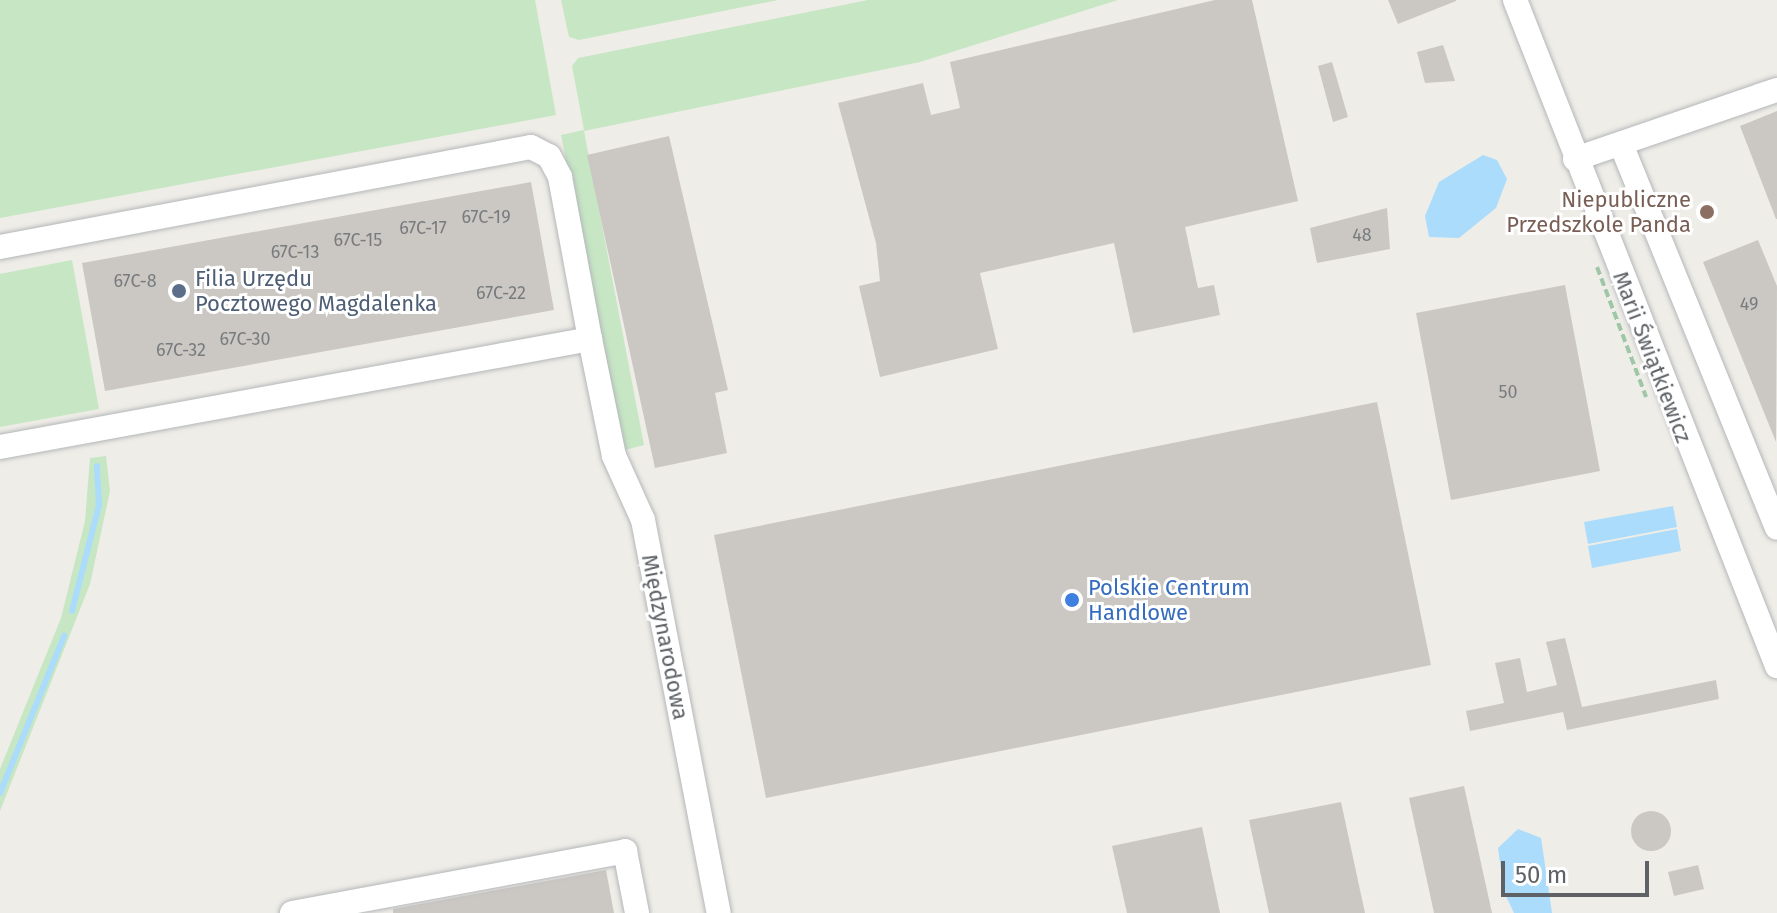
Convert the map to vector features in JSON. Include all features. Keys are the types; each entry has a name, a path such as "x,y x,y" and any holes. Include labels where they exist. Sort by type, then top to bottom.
{"street":[{"name":"Marii Świątkiewicz","path":"1515,0 1777,666"},
{"path":"1575,159 1777,90"},
{"path":"1621,144 1777,528"},
{"name":"Międzynarodowa","path":"0,247 531,147 549,156 560,177 614,456 643,520 719,913"},
{"path":"0,447 590,339"},
{"path":"292,913 625,851 637,913"}],"green space":[{"path":"0,0 535,0 556,115 0,218"},
{"path":"561,0 778,0 579,40 569,37"},
{"path":"868,0 1118,0 920,62 584,131 644,445 625,450 561,135 584,130 572,66 578,58"},
{"path":"72,260 99,409 0,427 0,274"},
{"path":"106,456 110,491 90,584 0,811 0,769 61,618 85,521 90,458"}],"water":[{"path":"1483,155 1497,160 1507,179 1496,208 1459,238 1429,237 1425,216 1439,182"},
{"path":"1673,506 1677,527 1588,544 1584,522"},
{"path":"1677,529 1681,551 1592,568 1588,546"},
{"path":"1518,829 1541,838 1552,913 1514,913 1504,892 1498,848"}],"building":[{"path":"1215,0 1252,0 1298,201 1185,227 1198,288 1214,285 1220,315 1133,333 1114,243 980,273 998,349 880,377 859,286 880,281 876,243 838,103 923,83 931,115 960,108 950,62"},
{"path":"1388,0 1456,0 1456,1 1398,24"},
{"path":"1443,45 1455,81 1425,83 1417,52"},
{"path":"1332,62 1348,117 1333,122 1318,66"},
{"path":"1777,111 1777,219 1776,219 1740,126"},
{"path":"669,136 728,390 715,393 727,453 655,468 587,155"},
{"path":"531,182 554,310 105,391 82,263"},
{"path":"1387,208 1390,249 1317,263 1310,228"},
{"path":"1758,240 1777,286 1776,442 1703,262"},
{"path":"1565,285 1600,471 1451,500 1416,313"},
{"name":"Polskie Centrum Handlowe","path":"1377,402 1431,665 766,798 714,535"},
{"path":"1565,638 1582,707 1716,680 1719,699 1567,730 1563,712 1470,731 1466,711 1504,703 1495,663 1520,658 1527,692 1557,685 1546,642"},
{"path":"1464,786 1492,913 1434,913 1409,798"},
{"path":"1341,802 1365,913 1269,913 1249,820"},
{"path":"1651,811 1665,817 1671,831 1665,845 1651,851 1637,845 1631,831 1637,817"},
{"path":"1202,827 1220,913 1127,913 1112,846"},
{"path":"1698,865 1704,889 1674,896 1668,872"},
{"path":"606,870 614,913 393,913 393,909"}],"waterway":[{"path":"72,611 99,505 97,466"},
{"path":"0,793 64,636"}],"place":[{"name":"Niepubliczne Przedszkole Panda","path":"1707,212"},
{"name":"Filia Urzędu Pocztowego Magdalenka","path":"179,291"},
{"name":"Polskie Centrum Handlowe","path":"1072,600"}]}
